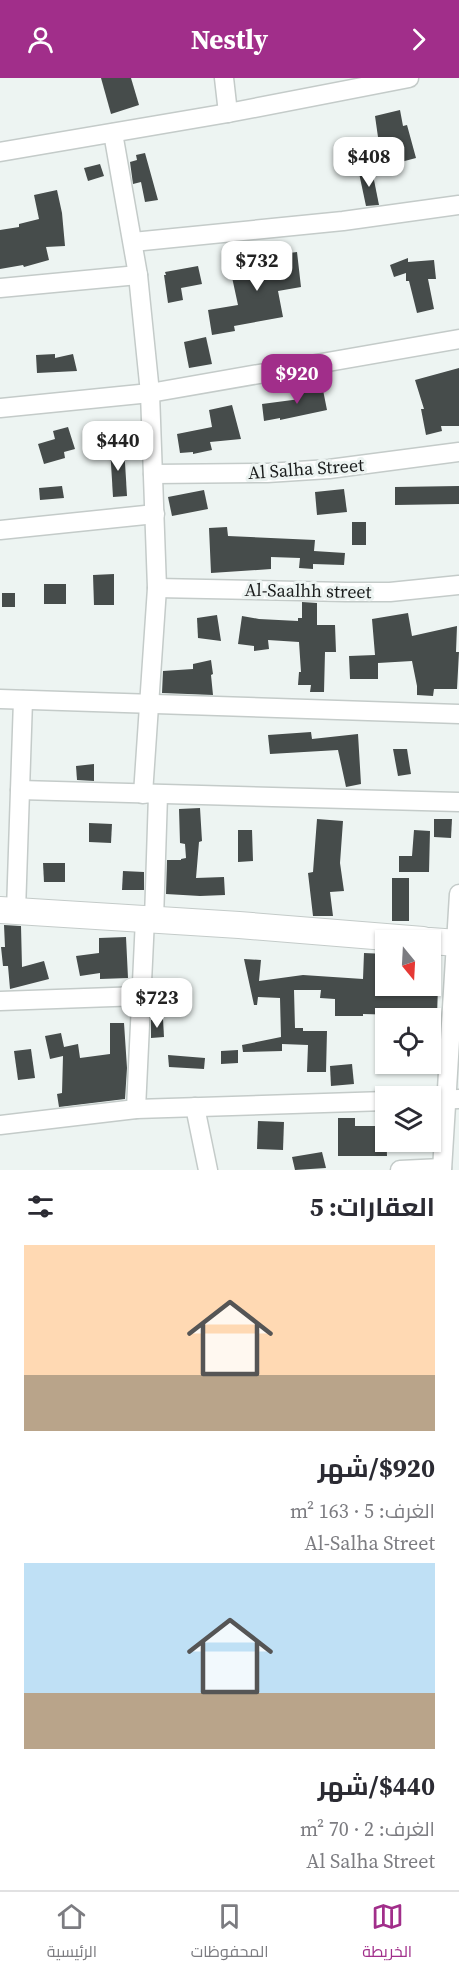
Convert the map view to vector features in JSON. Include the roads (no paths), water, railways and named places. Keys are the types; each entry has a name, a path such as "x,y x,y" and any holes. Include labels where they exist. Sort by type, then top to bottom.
{"street":[{"path":"224,78 228,113"},
{"path":"0,152 228,113 409,78"},
{"path":"113,133 134,242 150,393 157,588 150,703 150,919 141,996 136,1109"},
{"path":"134,242 343,221 459,205"},
{"path":"0,288 138,275"},
{"path":"0,408 150,393 459,339"},
{"name":"Al Salha Street","path":"153,474 267,473 329,469 459,452"},
{"path":"0,530 154,514"},
{"name":"Al-Saalhh street","path":"157,588 390,592 459,585"},
{"path":"0,699 459,714"},
{"path":"23,700 20,790 8,911 375,936"},
{"path":"20,790 459,802"},
{"path":"400,1170 442,1169 445,1100 458,943 459,894"},
{"path":"441,942 458,943"},
{"path":"0,1000 141,996"},
{"path":"0,1125 136,1109 375,1101"},
{"path":"195,1107 208,1170"}]}
